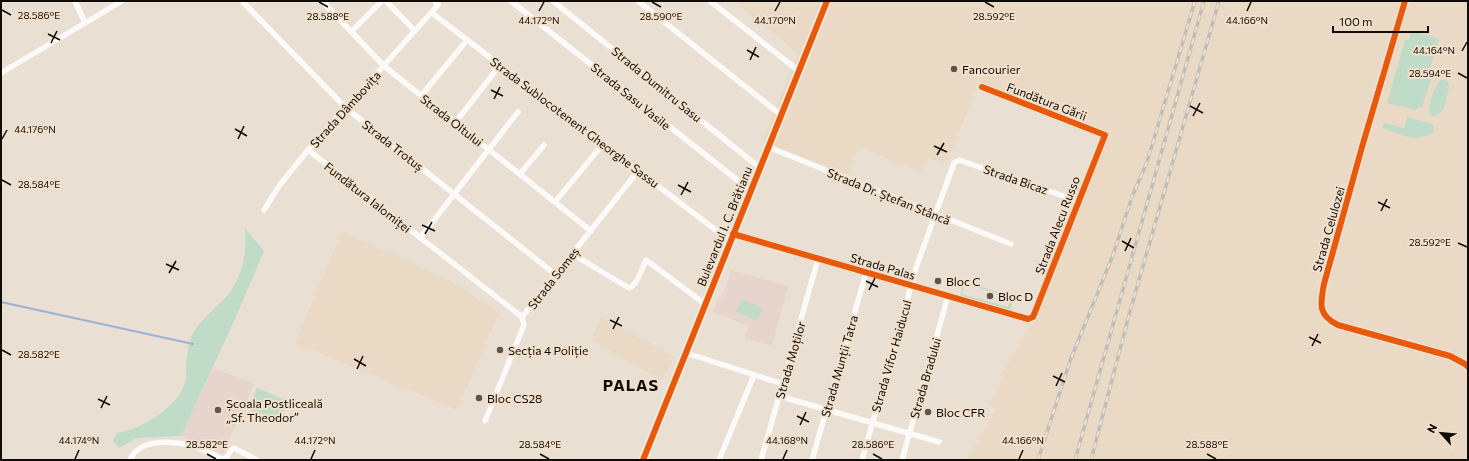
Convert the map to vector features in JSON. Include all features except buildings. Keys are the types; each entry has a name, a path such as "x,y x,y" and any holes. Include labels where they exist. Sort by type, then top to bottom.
{"main road":[{"name":"Bulevardul I. C. Brătianu","path":"643,460 827,1"}],"street":[{"path":"75,1 85,23"},
{"path":"1,73 122,1"},
{"name":"Strada Trotuș","path":"242,1 346,108 556,275"},
{"name":"Strada Oltului","path":"322,1 384,66 591,231"},
{"path":"351,32 382,1"},
{"path":"386,1 415,31"},
{"path":"432,13 438,5 435,1"},
{"name":"Strada Sasu Vasile","path":"511,1 751,192"},
{"name":"Strada Dumitru Sasu","path":"554,1 760,168"},
{"path":"638,1 781,115"},
{"path":"710,1 799,71"},
{"name":"Strada Celulozei","path":"1405,1 1324,284 1321,299 1322,312 1330,321 1338,325 1450,356 1468,367"},
{"name":"Strada Dâmbovița","path":"264,210 279,186 308,150 432,13"},
{"name":"Strada Sublocotenent Gheorghe Sassu","path":"432,13 638,171 732,237"},
{"path":"421,96 467,40"},
{"path":"455,123 500,65"},
{"name":"Fundătura Gării","path":"982,87 1105,135"},
{"path":"420,238 518,112"},
{"name":"Strada Alecu Russo","path":"1028,319 1033,317 1105,135"},
{"path":"555,202 603,144"},
{"path":"520,174 544,145"},
{"name":"Strada Dr. Ștefan Stâncă","path":"768,147 935,215 1011,244"},
{"name":"Fundătura Ialomiței","path":"308,150 522,317"},
{"name":"Strada Bicaz","path":"954,163 959,160 1078,201"},
{"name":"Strada Vifor Haiducul","path":"862,460 911,286 954,163"},
{"name":"Strada Someș","path":"485,421 524,325 522,317 638,171"},
{"name":"Strada Palas","path":"732,237 818,259 1028,319"},
{"path":"572,254 629,288 635,283 646,260 705,304"},
{"name":"Strada Moților","path":"761,460 818,259"},
{"name":"Strada Munții Tatra","path":"812,460 866,273"},
{"name":"Strada Bradului","path":"902,460 948,296"},
{"path":"686,353 783,384"},
{"path":"720,460 754,374"},
{"path":"779,396 939,442"},
{"path":"130,460 133,453 143,446 152,443 185,444 222,459 226,458 230,450 234,448 257,460"}],"shaded area":[{"path":"733,1 814,1 817,3 818,1 1468,1 1468,460 967,460 995,410 988,404 1005,376 1002,374 1030,325 1033,325 1108,134 979,82 947,163 928,158 921,172 859,147 848,175 762,141 798,53"},
{"path":"342,231 449,280 500,314 496,319 457,410 295,343"},
{"path":"730,270 788,286 772,345 745,339 749,326 713,312 719,297 721,298 731,274 729,273"},
{"path":"601,317 674,356 662,381 591,340"},
{"name":"Școala Postliceală „Sf. Theodor”","path":"213,368 254,384 223,454 181,436"}],"green space":[{"path":"1412,31 1439,39 1429,72 1429,77 1432,78 1422,107 1415,110 1387,103 1405,40 1409,40"},
{"path":"1441,80 1446,80 1448,82 1449,88 1444,108 1436,116 1432,116 1429,113 1431,100 1436,86"},
{"path":"1407,117 1432,124 1434,127 1434,132 1427,136 1414,138 1382,128 1384,123 1404,128"},
{"path":"245,228 264,251 235,319 181,436 137,438 119,448 113,441 117,433 135,428 151,420 166,410 178,397 186,380 187,353 189,343 195,330 226,297 240,273 243,264 245,247"},
{"path":"964,282 1022,299 1021,302 1013,300 1010,311 960,296","holes":["965,284 1011,297 1008,307 962,294"]},
{"path":"742,299 763,308 757,321 736,312"},
{"path":"257,388 288,401 279,422 248,409"}],"waterway":[{"path":"1,302 193,344"}],"railway":[{"path":"1038,460 1070,361 1113,255 1132,197 1147,162 1195,1"},
{"path":"1075,460 1204,1"},
{"path":"1091,460 1129,315 1219,1"}],"cycle path":[{"path":"643,460 827,1"},
{"path":"1405,1 1324,284 1321,304 1327,317 1338,325 1450,356 1468,367"},
{"path":"733,234 1028,319 1033,317 1105,135 982,87"}],"place":[{"name":"Fancourier","path":"954,69"},
{"name":"Bloc C","path":"938,281"},
{"name":"Bloc D","path":"990,296"},
{"name":"Secția 4 Poliție","path":"500,350"},
{"name":"Bloc CS28","path":"479,398"},
{"name":"Școala Postliceală „Sf. Theodor”","path":"218,410"},
{"name":"Bloc CFR","path":"928,412"}],"district":[{"name":"PALAS","path":"631,384"}]}
